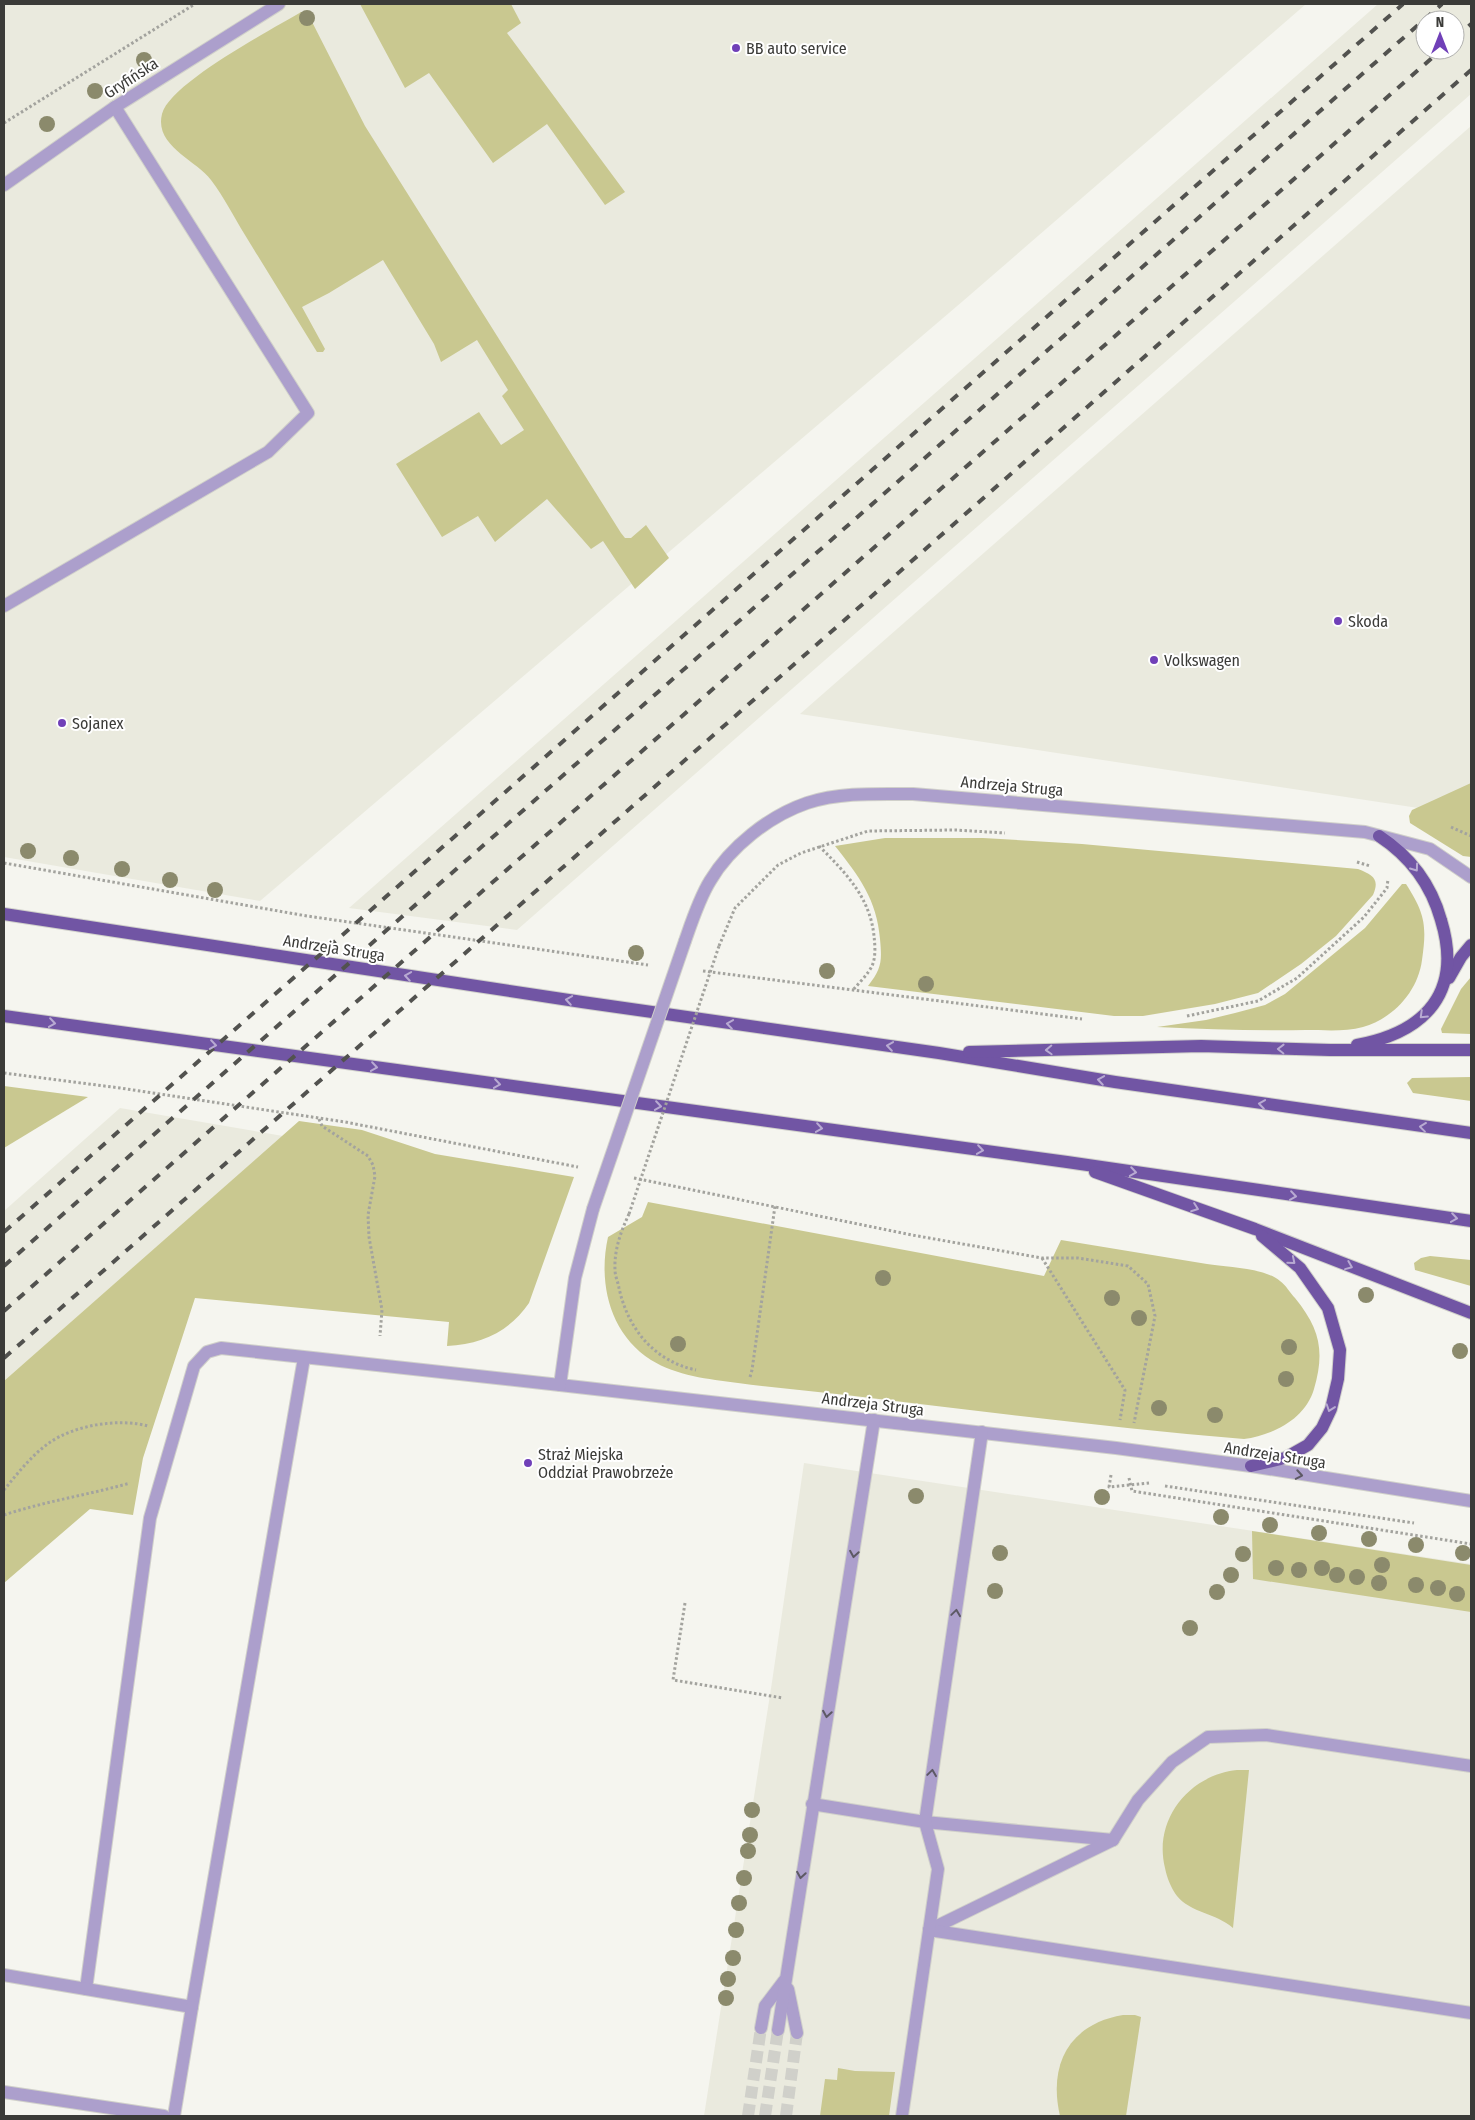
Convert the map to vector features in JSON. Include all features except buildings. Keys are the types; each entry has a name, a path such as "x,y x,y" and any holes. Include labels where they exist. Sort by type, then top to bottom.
{"main road":[{"path":"1379,836 1397,848 1406,857 1418,871 1431,892 1447,940 1448,971 1445,985"},
{"name":"Andrzeja Struga","path":"4,914 582,1002 939,1053 1125,1084 1471,1134"},
{"path":"1330,1050 1360,1045 1402,1031 1419,1020 1430,1009 1461,957 1471,945"},
{"path":"4,1016 1067,1162 1471,1221"},
{"path":"939,1053 1201,1046 1330,1050 1471,1050"},
{"path":"1067,1162 1255,1229 1471,1313"},
{"path":"1251,1466 1285,1458 1308,1445 1322,1428 1331,1409 1338,1380 1340,1350 1328,1308 1300,1268 1255,1229"}],"street":[{"name":"Gryfińska","path":"4,185 115,107 279,4"},
{"path":"4,606 268,452 308,413 115,107"},
{"name":"Andrzeja Struga","path":"1471,877 1442,856 1417,845 1356,831 913,794 867,794 835,798 807,803 779,816 755,832 721,865 709,882 685,941 593,1208 574,1278 560,1385 982,1432 1251,1466 1471,1501"},
{"path":"86,1989 150,1518 194,1366 207,1352 221,1348 560,1385"},
{"path":"174,2116 304,1358"},
{"path":"778,2030 812,1804 862,1506 874,1420"},
{"path":"902,2116 938,1869 925,1822 982,1432"},
{"path":"929,1930 1113,1840 1138,1800 1172,1762 1208,1737 1266,1735 1471,1766"},
{"path":"812,1804 925,1822 1113,1840"},
{"path":"929,1930 1471,2013"},
{"path":"4,1975 192,2007"},
{"path":"761,2028 765,2006 786,1979"},
{"path":"786,1979 797,2033"},
{"path":"4,2092 164,2116"}],"path":[{"path":"4,123 195,4"},
{"path":"1417,845 1436,820 1471,836"},
{"path":"702,1370 685,1367 665,1357 646,1344 631,1324 622,1302 615,1270 619,1236 629,1214 719,946 735,908 778,865 819,846 868,831 955,830 1014,833"},
{"path":"819,846 849,878 864,900 873,926 876,948 872,967 853,990"},
{"path":"1184,1016 1258,1001 1298,978 1364,917 1387,888 1389,873 1406,857"},
{"path":"1350,859 1389,873"},
{"path":"4,863 307,916 657,966"},
{"path":"696,971 1086,1019"},
{"path":"4,1072 319,1118 580,1168"},
{"path":"319,1118 322,1126 368,1156 375,1176 368,1215 369,1237 382,1310 377,1365"},
{"path":"629,1177 912,1235 1042,1258 1078,1258 1128,1266 1148,1284 1155,1316 1134,1428"},
{"path":"743,1377 751,1377 775,1206"},
{"path":"1042,1258 1126,1390 1119,1426"},
{"path":"4,1490 32,1457 61,1436 100,1424 117,1422 140,1423 175,1433"},
{"path":"1127,1471 1132,1491 1471,1544"},
{"path":"4,1515 40,1503 91,1494 144,1479 160,1482"},
{"path":"1110,1487 1148,1483 1422,1524"},
{"path":"685,1603 673,1680 783,1698"}],"shaded area":[{"path":"4,4 1306,4 963,301 260,901 4,857"},
{"path":"360,4 511,4 521,23 507,33 625,192 605,205 547,124 493,163 429,73 405,88"},
{"path":"1378,4 1471,4 1471,94 517,930 349,908"},
{"path":"301,12 308,14 365,126 621,533 625,538 631,538 646,525 669,558 635,589 603,541 591,549 547,499 495,542 478,516 442,537 396,464 479,412 501,445 524,430 502,396 508,390 477,340 441,362 434,344 383,260 302,307 325,349 323,352 317,352 216,187 204,173 170,144 164,135 161,125 162,114 169,101 183,88 223,58"},
{"path":"1471,126 1471,816 800,714"},
{"path":"1471,783 1471,857 1463,856 1410,823 1409,816 1412,810"},
{"path":"885,838 983,838 1082,844 1358,869 1374,878 1376,885 1373,895 1336,936 1301,964 1258,993 1215,1004 1143,1016 1114,1016 868,986 880,964 880,939 875,912 859,878 835,846"},
{"path":"1402,884 1406,884 1421,912 1424,928 1422,960 1420,971 1410,992 1403,1002 1385,1017 1363,1027 1342,1030 1157,1027 1206,1020 1235,1013 1265,1005 1285,994 1365,928"},
{"path":"1471,977 1471,1034 1442,1033 1441,1029 1461,989"},
{"path":"1471,1077 1471,1101 1413,1093 1407,1083 1412,1078"},
{"path":"4,1086 88,1097 4,1148"},
{"path":"120,1108 283,1136 4,1381 4,1211"},
{"path":"299,1121 362,1130 435,1154 574,1177 529,1303 513,1322 494,1335 472,1343 447,1346 449,1322 195,1298 143,1458 133,1515 90,1509 4,1583 4,1381"},
{"path":"648,1202 1044,1276 1061,1240 1265,1273 1284,1285 1303,1309 1315,1330 1318,1341 1319,1363 1314,1389 1310,1400 1303,1409 1286,1424 1265,1434 1244,1439 1194,1435 765,1386 704,1378 671,1370 651,1360 625,1336 616,1321 606,1289 605,1254 608,1237 642,1217"},
{"path":"1430,1256 1471,1260 1471,1286 1415,1270 1414,1263 1421,1258"},
{"path":"804,1463 1471,1564 1471,2116 704,2116 772,1682"},
{"path":"1252,1531 1471,1565 1471,1612 1253,1579"},
{"path":"1237,1770 1249,1770 1233,1928 1219,1919 1189,1906 1177,1896 1167,1875 1163,1850 1164,1833 1178,1803 1204,1781 1220,1774"},
{"path":"1123,2015 1141,2017 1126,2116 1060,2116 1057,2080 1060,2064 1067,2050 1076,2037 1089,2027 1104,2020"},
{"path":"838,2068 855,2071 895,2072 889,2116 820,2116 825,2079 837,2080"}],"tunnel":[{"path":"748,2116 761,2028"},
{"path":"765,2116 778,2030"},
{"path":"786,2116 797,2033"}],"railway":[{"path":"4,1232 1403,4"},
{"path":"4,1266 1442,4"},
{"path":"1465,29 1471,24"},
{"path":"4,1311 1430,60"},
{"path":"4,1358 1471,70"}],"place":[{"name":"BB auto service","path":"736,48"},
{"name":"Skoda","path":"1338,621"},
{"name":"Volkswagen","path":"1154,660"},
{"name":"Sojanex","path":"62,723"},
{"name":"Straż Miejska Oddział Prawobrzeże","path":"528,1463"}]}
